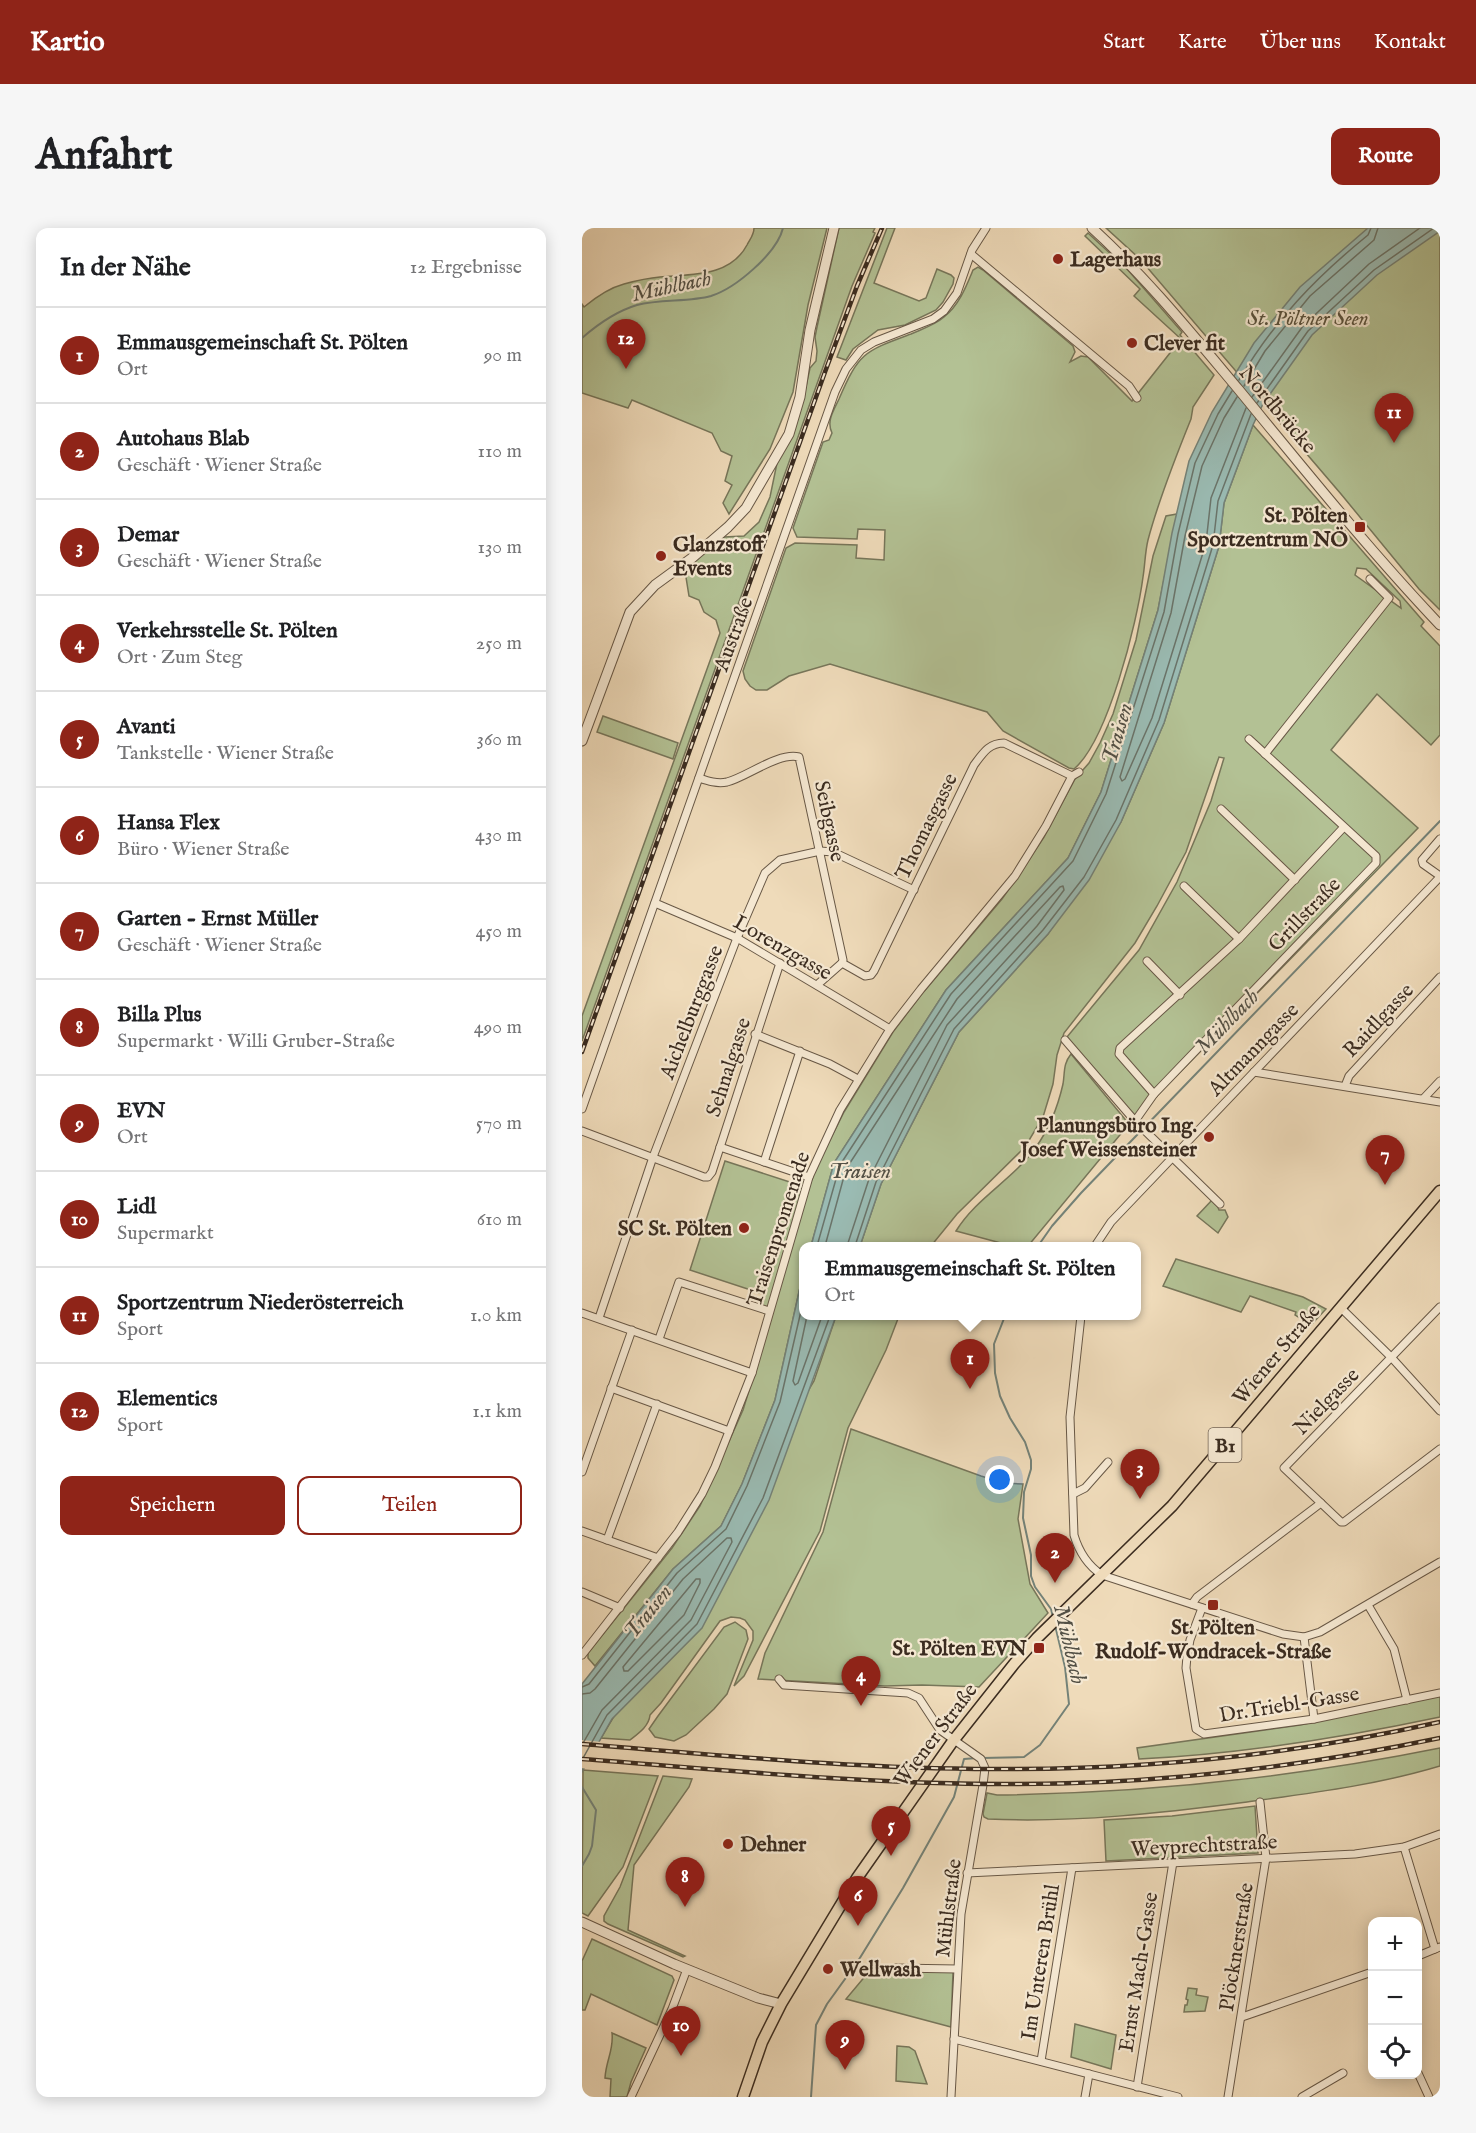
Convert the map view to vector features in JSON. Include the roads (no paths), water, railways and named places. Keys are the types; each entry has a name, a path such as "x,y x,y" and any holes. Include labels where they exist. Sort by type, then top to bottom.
{"main road":[{"name":"Wiener Straße","path":"743,2097 762,2042 781,2004 874,1851 953,1741 1014,1664 1172,1506 1440,1191"}],"street":[{"path":"582,741 630,612 655,585 692,558 746,508 789,434 800,397 810,330 834,228"},
{"name":"Austraße","path":"582,1109 835,392 846,369 861,350 874,342 933,320 944,311 957,293 970,254 986,228"},
{"name":"Nordbrücke","path":"1092,228 1136,270 1316,483 1440,625"},
{"path":"970,254 1129,386 1137,398"},
{"path":"1265,754 1389,598 1370,579"},
{"name":"Grillstraße","path":"1135,1121 1154,1094 1376,863 1376,856 1249,739"},
{"name":"Thomasgasse","path":"842,963 865,976 872,974 974,765 987,748 1004,743 1072,776"},
{"name":"Seibgasse","path":"699,778 714,783 727,782 785,757 799,757 842,963"},
{"path":"1072,776 1079,772"},
{"name":"Traisenpromenade","path":"582,1655 678,1532 702,1494 752,1372 809,1177 836,1118 890,1029 1015,876 1046,826 1072,776"},
{"path":"1221,809 1295,880"},
{"path":"1154,1094 1119,1054 1120,1048 1239,939 1343,828"},
{"path":"1440,839 1422,860 1423,864 1440,877"},
{"name":"Aichelburggasse","path":"599,1318 653,1157 737,938 769,868 780,860 820,851 833,852 914,890"},
{"name":"Altmanngasse","path":"1098,1242 1111,1222 1171,1158 1440,877"},
{"path":"1184,886 1239,939"},
{"name":"Lorenzgasse","path":"656,903 737,938 890,1029"},
{"path":"1147,961 1180,995"},
{"name":"Sehnalgasse","path":"653,1157 704,1177 708,1177 712,1172 755,1034 780,963"},
{"path":"817,985 842,963"},
{"name":"Raidlgasse","path":"1345,1086 1349,1076 1440,977"},
{"path":"755,1034 830,1064 858,1079"},
{"path":"1065,1040 1135,1121 1220,1204"},
{"path":"764,1162 800,1051"},
{"path":"1254,1072 1440,1102"},
{"path":"1424,1098 1440,1081"},
{"path":"582,1131 653,1157"},
{"path":"720,1147 809,1177"},
{"path":"659,1339 679,1282 770,1311"},
{"name":"Nielgasse","path":"1321,1503 1284,1468 1440,1307"},
{"path":"1341,1308 1391,1357 1440,1411"},
{"path":"582,1313 752,1372"},
{"path":"1081,1320 1070,1417 1074,1535 1078,1551 1102,1575 1283,1634 1304,1637 1320,1632 1439,1565"},
{"path":"582,1472 632,1330"},
{"path":"612,1388 729,1431"},
{"path":"607,1540 657,1404"},
{"path":"1192,1604 1197,1597 1321,1503 1341,1522 1347,1522 1440,1449"},
{"path":"1073,1494 1085,1488 1108,1462"},
{"path":"582,1531 658,1558"},
{"path":"582,1592 620,1608"},
{"path":"1368,1605 1394,1650 1407,1700"},
{"name":"Dr.Triebl-Gasse","path":"1202,1608 1190,1640 1186,1668 1196,1729 1204,1734 1314,1719 1440,1693"},
{"path":"1304,1637 1314,1719"},
{"name":"Mühlstraße","path":"779,1679 784,1685 908,1693 919,1698 940,1730 974,1754 985,1766 961,1914 951,2097"},
{"name":"Plöcknerstraße","path":"1228,2097 1266,1858 1260,1802"},
{"name":"Weyprechtstraße","path":"967,1873 1355,1854 1404,1847 1440,1834"},
{"path":"1404,1847 1438,1948 1422,1954"},
{"name":"Ernst Mach-Gasse","path":"1137,2086 1173,1862"},
{"name":"Im Unteren Brühl","path":"1041,2061 1072,1868"},
{"path":"585,1924 758,1998 781,2004"},
{"path":"896,1968 957,1969"},
{"path":"631,2097 672,2009 687,1969"},
{"path":"1242,2017 1368,1974"},
{"path":"954,2039 1178,2097"},
{"path":"1302,2097 1343,2073"},
{"path":"1085,2097 1089,2074"},
{"path":"1421,2079 1429,2097"}],"water":[{"name":"Traisen","path":"1368,228 1440,228 1440,231 1377,275 1312,335 1263,404 1224,503 1219,546 1164,723 1121,822 1089,880 1048,934 959,1032 881,1184 861,1242 812,1242 834,1163 946,990 1068,858 1101,792 1158,610 1172,533 1189,461 1212,412 1254,343 1300,287"},
{"name":"Traisen","path":"799,1292 799,1320 835,1320 769,1500 702,1628 612,1719 582,1772 582,1684 673,1569 721,1526 742,1484 775,1400"}],"waterway":[{"name":"Mühlbach","path":"582,338 608,318 637,305 703,298 732,286 773,248 783,228"},
{"name":"Mühlbach","path":"1041,1242 1081,1193 1440,821"},
{"name":"Mühlbach","path":"1003,1320 994,1344 995,1373 1000,1396 1025,1442 1031,1460 1031,1469 1024,1492 1023,1518 1031,1555 1031,1576 1035,1587 1051,1609 1053,1617"},
{"name":"Mühlbach","path":"982,1758 1024,1757 1040,1745 1069,1704 1065,1667 1055,1625"},
{"name":"Mühlbach","path":"811,2097 816,2025 827,2004 858,1961 903,1888 954,1797 964,1759 977,1758"},
{"path":"582,1787 596,1810 592,1846 582,1866"}],"railway":[{"path":"582,1052 825,372 857,286 882,228"},
{"path":"582,1744 891,1767 1050,1769 1163,1763 1274,1752 1385,1734 1440,1722"},
{"path":"582,1759 908,1782 1070,1783 1230,1772 1335,1757 1440,1738"}],"place":[{"name":"Lagerhaus","path":"1058,259"},
{"name":"Clever fit","path":"1132,343"},
{"name":"Elementics","path":"626,369"},
{"name":"Sportzentrum Niederösterreich","path":"1394,443"},
{"name":"St. Pölten Sportzentrum NÖ","path":"1360,527"},
{"name":"Glanzstoff Events","path":"661,556"},
{"name":"Planungsbüro Ing. Josef Weissensteiner","path":"1209,1137"},
{"name":"Garten - Ernst Müller","path":"1385,1185"},
{"name":"SC St. Pölten","path":"744,1228"},
{"name":"Emmausgemeinschaft St. Pölten","path":"970,1389"},
{"name":"Demar","path":"1140,1499"},
{"name":"Autohaus Blab","path":"1055,1583"},
{"name":"St. Pölten Rudolf-Wondracek-Straße","path":"1213,1605"},
{"name":"St. Pölten EVN","path":"1039,1648"},
{"name":"Verkehrsstelle St. Pölten","path":"861,1706"},
{"name":"Dehner","path":"728,1844"},
{"name":"Avanti","path":"891,1856"},
{"name":"Billa Plus","path":"685,1907"},
{"name":"Hansa Flex","path":"858,1926"},
{"name":"Wellwash","path":"828,1969"},
{"name":"Lidl","path":"681,2056"},
{"name":"EVN","path":"845,2070"}],"park label":[{"name":"St. Pöltner Seen","path":"1308,318"}]}
